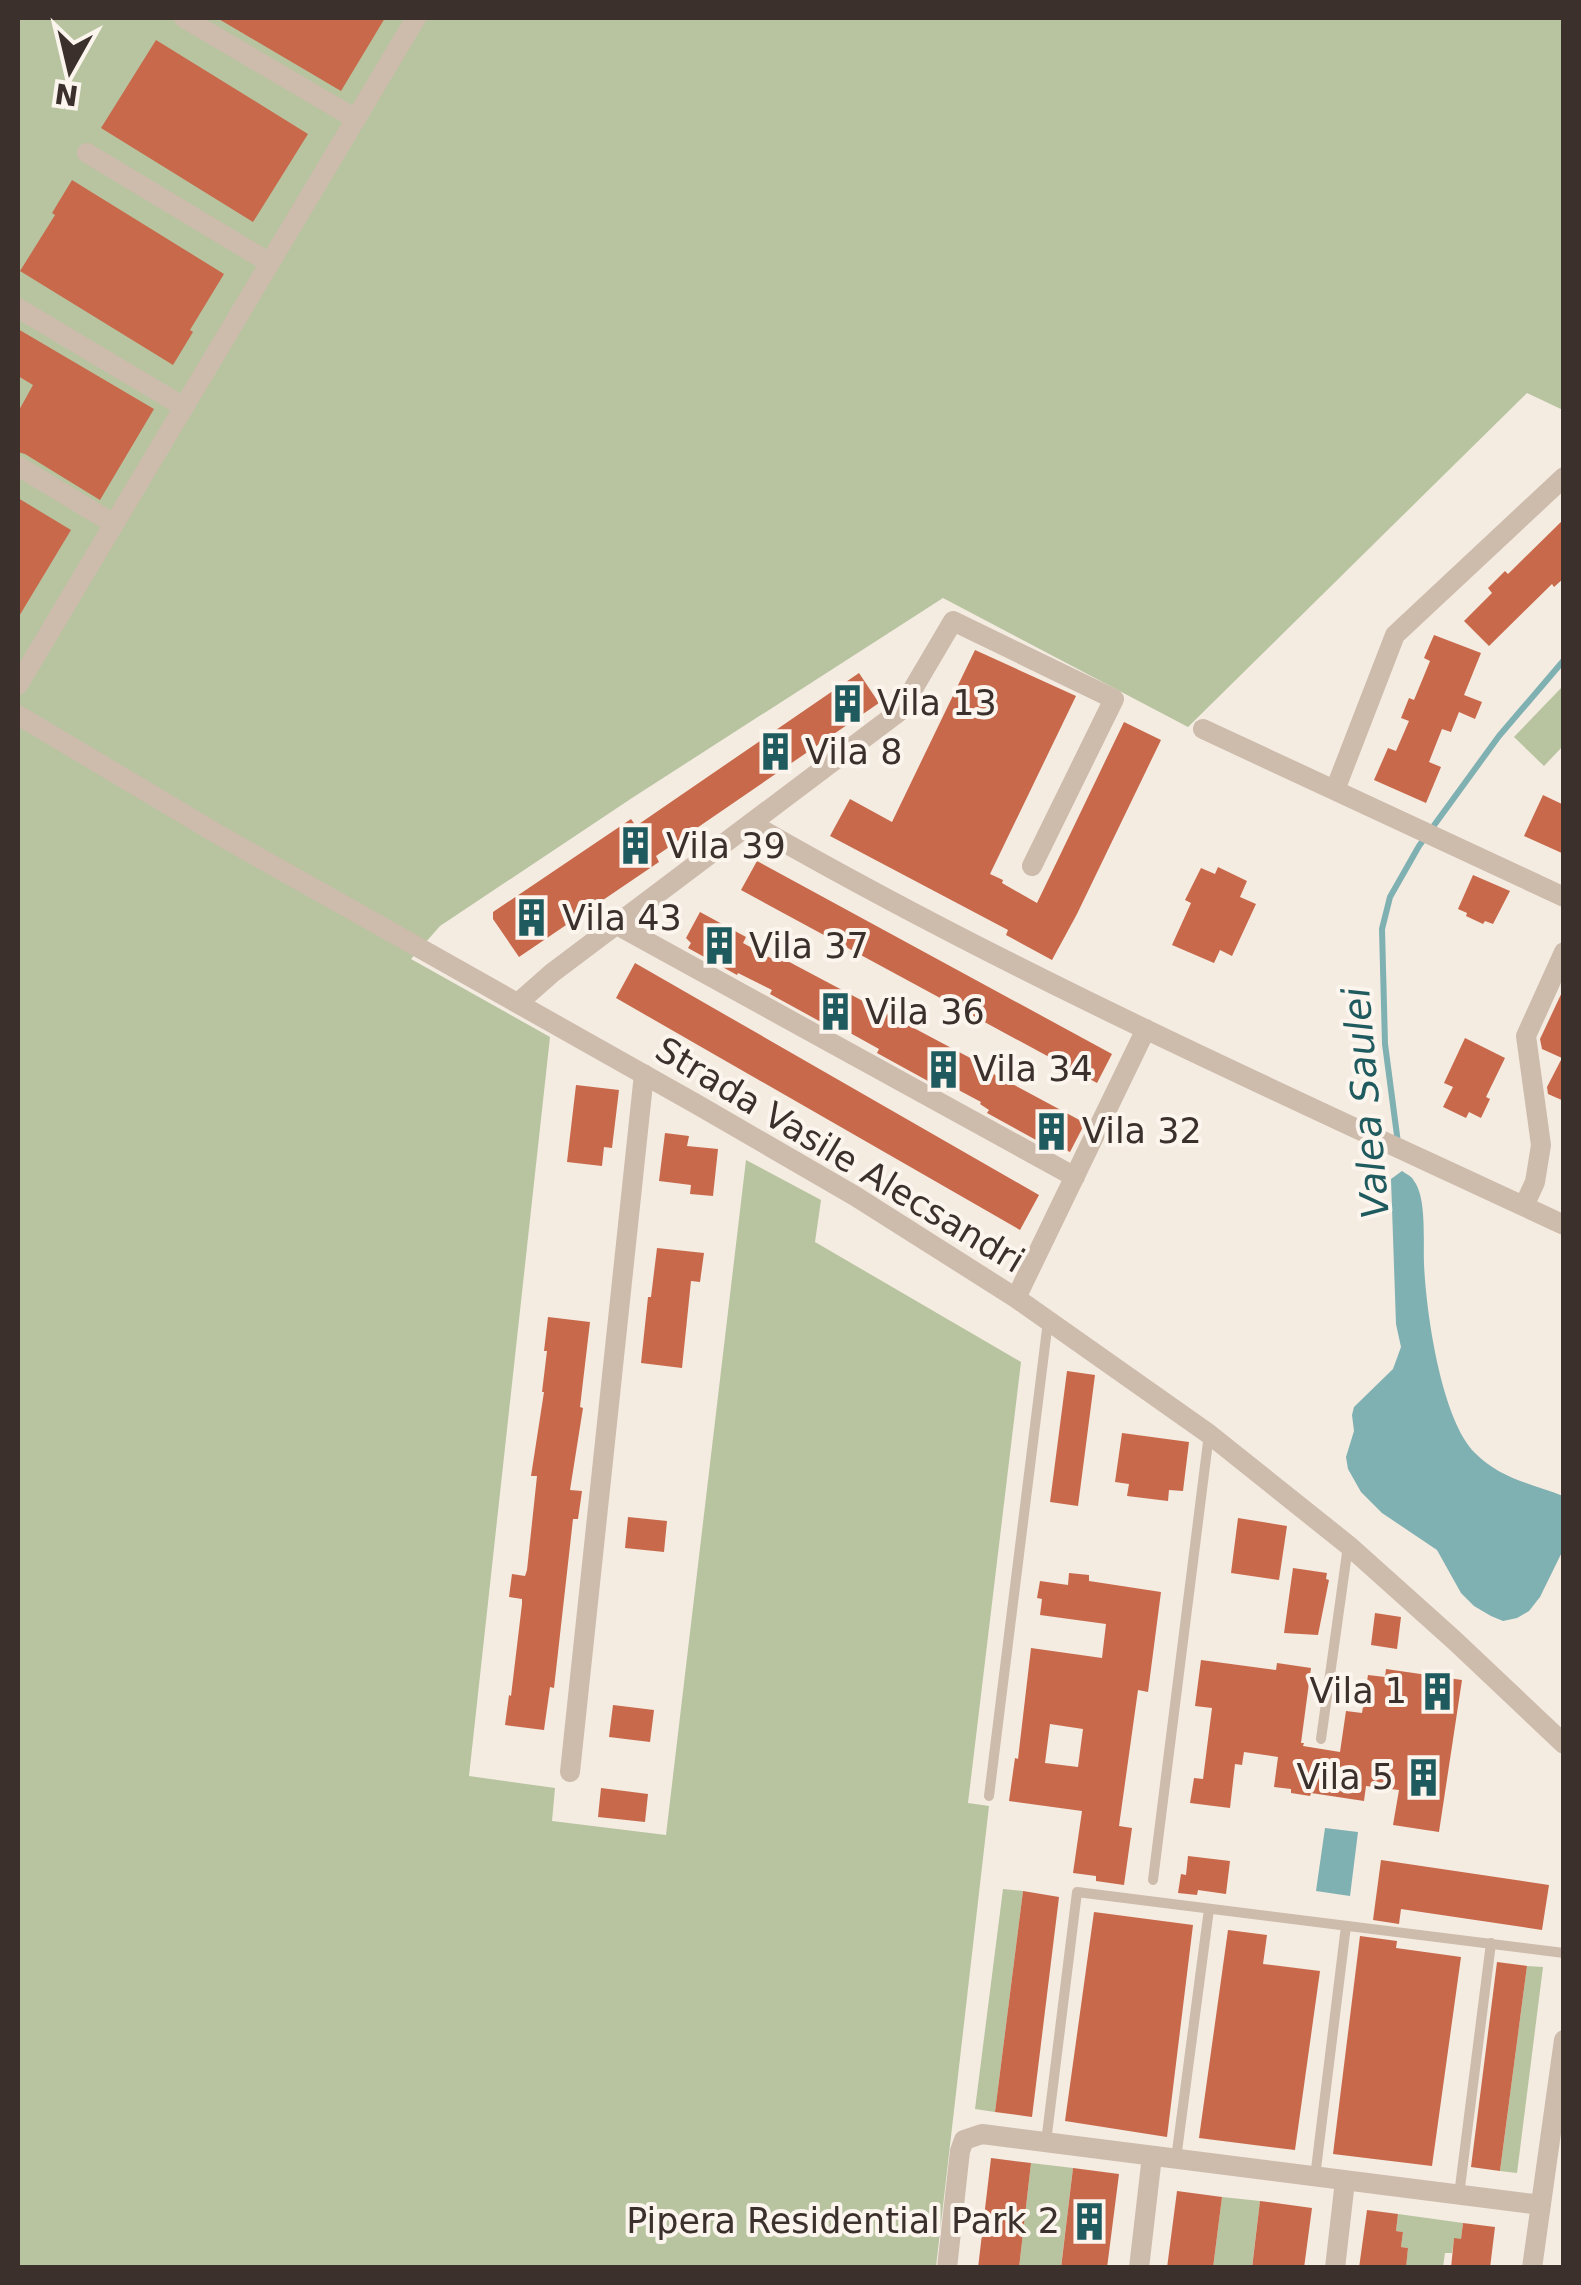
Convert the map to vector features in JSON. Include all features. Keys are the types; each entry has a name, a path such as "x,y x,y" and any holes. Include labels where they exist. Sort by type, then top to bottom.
{"street":[{"path":"184,18 356,118"},
{"path":"21,672 114,524 416,18"},
{"path":"88,153 270,262"},
{"path":"18,308 184,407"},
{"path":"18,466 114,524"},
{"path":"1335,790 1395,636 1564,477"},
{"path":"518,1002 900,711 952,621 1114,699 1032,866"},
{"name":"Strada Vasile Alecsandri","path":"18,715 219,835 855,1196 1016,1298 1210,1434 1348,1546 1564,1744"},
{"path":"1203,729 1564,896"},
{"path":"752,824 1061,990 1564,1224"},
{"path":"617,925 1075,1177"},
{"path":"1524,1206 1535,1182 1542,1145 1526,1036 1564,952"},
{"name":"Strada Vasile Alecsandri","path":"1016,1298 1146,1029"},
{"path":"570,1772 644,1074"},
{"path":"1532,2268 1540,2205 1555,2159 1564,2040"},
{"path":"946,2268 960,2151 964,2140 982,2134 1540,2205"},
{"path":"1139,2268 1152,2156"},
{"path":"1335,2268 1346,2181"}],"lane":[{"path":"989,1796 1048,1321"},
{"path":"1153,1880 1210,1434"},
{"path":"1321,1739 1348,1546"},
{"path":"1046,2142 1076,1892 1564,1953"},
{"path":"1176,2159 1209,1909"},
{"path":"1315,2177 1346,1926"},
{"path":"1459,2195 1491,1944"}],"green space":[{"path":"18,18 1563,18 1563,410 1527,393 1188,727 943,598 440,926 411,959 550,1037 469,1776 555,1788 552,1821 666,1835 746,1160 821,1200 815,1242 1021,1362 968,1803 989,1806 936,2267 18,2267"},
{"path":"1563,686 1563,746 1544,766 1514,737"},
{"path":"1003,1889 1023,1891 995,2112 975,2109"},
{"path":"1527,1966 1543,1967 1517,2173 1500,2171"},
{"path":"1031,2163 1073,2168 1061,2267 1019,2268"},
{"path":"1222,2197 1260,2201 1252,2267 1213,2268"},
{"path":"1398,2214 1463,2223 1461,2239 1454,2239 1452,2253 1445,2253 1443,2267 1406,2267 1408,2248 1401,2247 1403,2232 1396,2231"}],"water":[{"path":"1402,1171 1413,1179 1421,1198 1432,1335 1444,1391 1463,1437 1495,1469 1563,1496 1563,1550 1540,1597 1517,1618 1503,1621 1474,1606 1461,1593 1437,1550 1382,1513 1361,1492 1348,1469 1346,1457 1354,1431 1354,1407 1393,1369 1401,1347 1396,1324 1391,1179"},
{"path":"1325,1828 1358,1832 1350,1896 1316,1891"}],"building":[{"path":"217,18 385,18 341,91"},
{"path":"156,40 308,134 253,222 101,128"},
{"path":"72,180 224,274 173,365 20,271"},
{"path":"18,329 154,409 100,500 18,452 18,412 33,385 18,376"},
{"path":"18,498 71,530 18,618"},
{"path":"1564,519 1564,578 1554,587 1552,584 1489,646 1464,621 1492,593 1488,588 1505,571 1508,574"},
{"path":"1434,635 1481,653 1464,695 1482,702 1475,719 1459,712 1451,732 1442,729 1429,762 1441,767 1426,803 1374,780 1388,748 1396,751 1409,721 1401,718 1409,698 1414,700 1430,661 1424,658"},
{"path":"975,650 1076,696 990,874 1037,903 1124,722 1161,740 1052,960 1006,935 1008,930 830,836 850,799 892,822"},
{"path":"859,673 879,703 656,856 659,862 519,957 493,919 493,912 631,819 636,826"},
{"path":"1543,795 1564,805 1564,854 1524,836"},
{"path":"757,861 1112,1054 1097,1083 741,890"},
{"path":"1218,867 1247,881 1240,897 1256,904 1232,956 1220,950 1214,963 1172,945 1191,903 1185,900 1201,868 1215,874"},
{"path":"1473,875 1510,891 1493,924 1483,924 1458,909"},
{"path":"700,912 746,937 743,943 776,961 778,956 1085,1123 1070,1152 1061,1148 1058,1152 987,1113 989,1110 981,1102 951,1086 948,1092 877,1053 879,1049 843,1029 841,1033 770,994 772,990 688,948 691,943 686,938"},
{"path":"635,963 1039,1195 1020,1230 616,998"},
{"path":"1564,988 1564,1101 1548,1094 1547,1087 1562,1058 1542,1049 1540,1039"},
{"path":"1465,1038 1505,1058 1486,1097 1490,1099 1481,1118 1469,1112 1466,1118 1443,1107 1453,1087 1444,1083"},
{"path":"576,1085 619,1090 612,1148 604,1147 602,1166 567,1162"},
{"path":"665,1133 689,1136 687,1146 718,1149 713,1196 690,1194 691,1185 659,1181"},
{"path":"657,1248 704,1253 700,1282 691,1281 682,1368 641,1363"},
{"path":"548,1317 590,1322 580,1407 583,1408 570,1490 582,1491 578,1519 573,1519 554,1688 550,1687 544,1730 505,1725 522,1604 522,1599 509,1597 512,1574 525,1576 527,1570 537,1476 531,1476 544,1392"},
{"path":"1067,1371 1095,1375 1078,1506 1050,1502"},
{"path":"1122,1433 1189,1442 1183,1491 1169,1490 1168,1501 1127,1496 1129,1484 1115,1482"},
{"path":"628,1517 667,1521 664,1552 625,1548"},
{"path":"1238,1518 1287,1526 1279,1580 1231,1573"},
{"path":"1293,1568 1327,1573 1318,1635 1284,1633"},
{"path":"1069,1573 1089,1575 1089,1581 1161,1592 1148,1692 1138,1690 1119,1826 1132,1828 1124,1885 1073,1873 1082,1811 1009,1801 1031,1648 1102,1658 1106,1624 1040,1615 1040,1581 1068,1585","holes":["1050,1724 1083,1729 1078,1767 1045,1763"]},
{"path":"1375,1613 1401,1617 1397,1649 1371,1645"},
{"path":"1201,1660 1276,1670 1277,1663 1311,1668 1301,1743 1340,1752 1346,1711 1362,1713 1368,1675 1385,1677 1386,1669 1462,1680 1439,1832 1393,1825 1399,1790 1366,1786 1364,1801 1291,1793 1291,1789 1274,1787 1278,1757 1244,1752 1242,1765 1235,1764 1230,1808 1190,1803 1194,1778 1203,1779 1212,1708 1195,1706"},
{"path":"613,1705 654,1710 650,1742 609,1737"},
{"path":"601,1788 648,1794 645,1822 598,1817"},
{"path":"1188,1856 1230,1861 1226,1894 1198,1890 1197,1895 1178,1893 1181,1874 1186,1875"},
{"path":"1381,1860 1549,1885 1542,1930 1401,1909 1399,1924 1373,1920"},
{"path":"1023,1891 1059,1897 1032,2117 995,2112"},
{"path":"1094,1912 1193,1925 1167,2137 1065,2121"},
{"path":"1228,1930 1267,1935 1263,1964 1320,1971 1295,2150 1199,2138"},
{"path":"1360,1936 1397,1941 1396,1948 1461,1957 1432,2166 1333,2154"},
{"path":"1497,1962 1527,1966 1500,2171 1471,2167"},
{"name":"Pipera Residential Park 2","path":"991,2158 1031,2163 1019,2268 978,2268"},
{"name":"Pipera Residential Park 2","path":"1073,2168 1119,2174 1107,2268 1061,2268"},
{"path":"1177,2191 1222,2197 1213,2268 1167,2268"},
{"path":"1260,2201 1312,2208 1304,2268 1252,2268"},
{"path":"1367,2210 1398,2214 1396,2231 1403,2232 1401,2247 1408,2248 1406,2268 1359,2268"},
{"path":"1463,2223 1495,2227 1490,2268 1451,2268 1454,2238 1461,2239"}],"waterway":[{"name":"Valea Saulei","path":"1398,1143 1385,1044 1382,929 1390,897 1419,846 1499,736 1564,660"}],"place":[{"name":"Vila 13","path":"847,703"},
{"name":"Vila 8","path":"775,752"},
{"name":"Vila 39","path":"636,846"},
{"name":"Vila 43","path":"532,918"},
{"name":"Vila 37","path":"719,946"},
{"name":"Vila 36","path":"835,1012"},
{"name":"Vila 34","path":"943,1069"},
{"name":"Vila 32","path":"1052,1131"},
{"name":"Vila 1","path":"1437,1691"},
{"name":"Vila 5","path":"1424,1777"},
{"name":"Pipera Residential Park 2","path":"1090,2221"}]}
